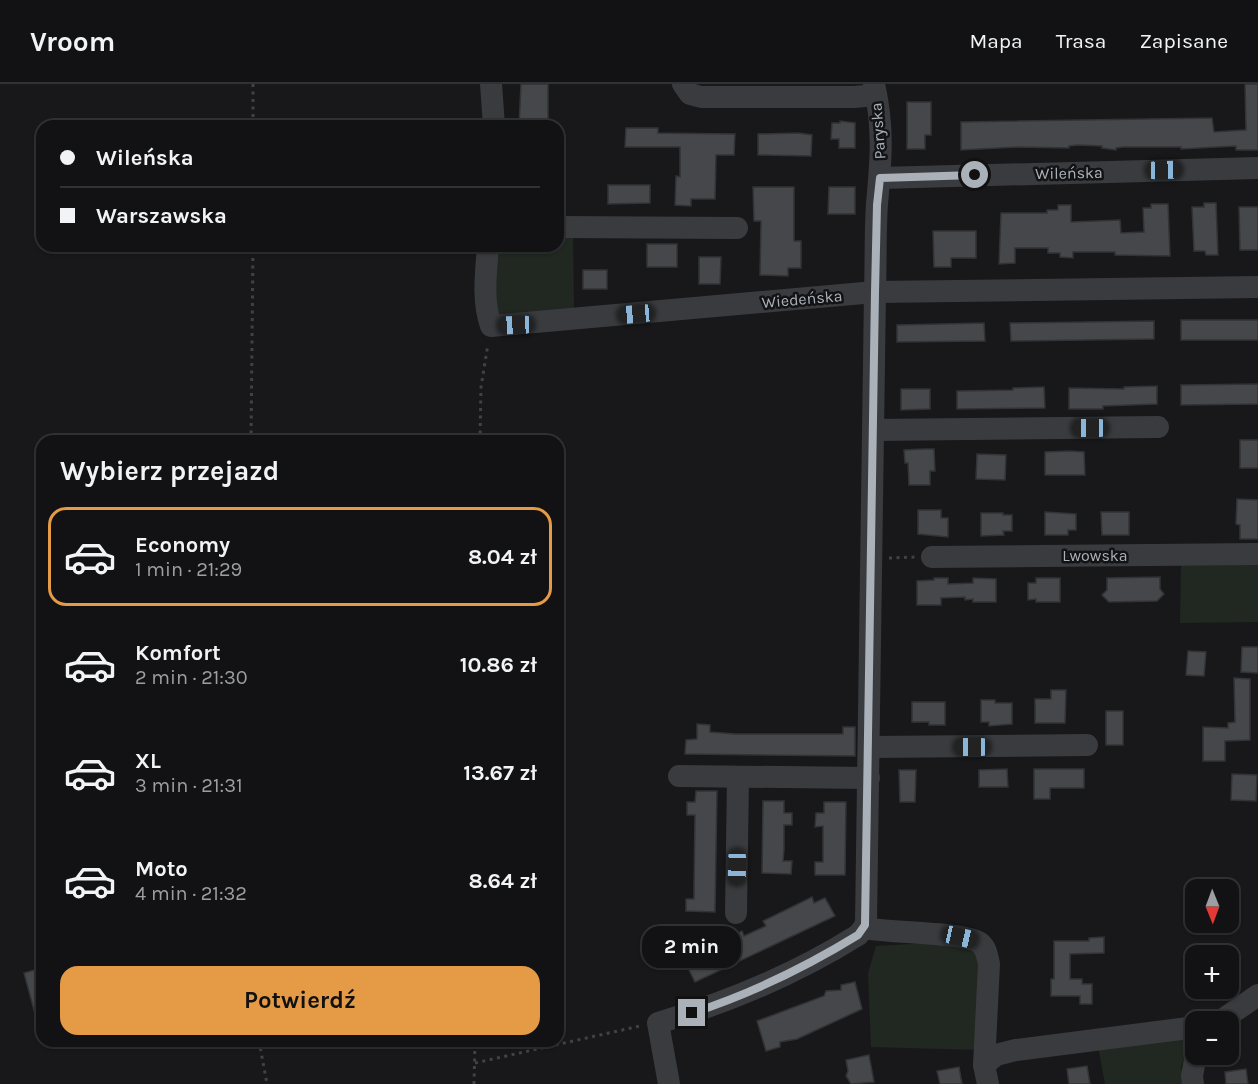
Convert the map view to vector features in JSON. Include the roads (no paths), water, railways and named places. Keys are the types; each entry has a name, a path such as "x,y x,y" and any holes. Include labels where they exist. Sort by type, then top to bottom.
{"street":[{"path":"491,84 494,120"},
{"path":"683,84 690,94 701,97 854,97 875,89"},
{"name":"Paryska","path":"864,928 867,918 875,292 881,126 875,89"},
{"name":"Wileńska","path":"880,178 1258,168"},
{"path":"564,227 737,228"},
{"name":"Wiedeńska","path":"488,252 485,286 487,314 491,326 875,292 1258,287"},
{"path":"873,430 1158,427"},
{"name":"Lwowska","path":"932,557 1258,554"},
{"path":"869,747 1087,745"},
{"path":"679,776 868,778"},
{"path":"736,912 738,777"},
{"path":"669,1084 658,1023 713,1006 771,982 854,938 864,928 960,937 978,941 986,949 989,964 986,1074"},
{"path":"1235,1011 1258,995"},
{"path":"986,1074 996,1055 1016,1050 1185,1028"},
{"path":"1193,1084 1194,1065"}]}
